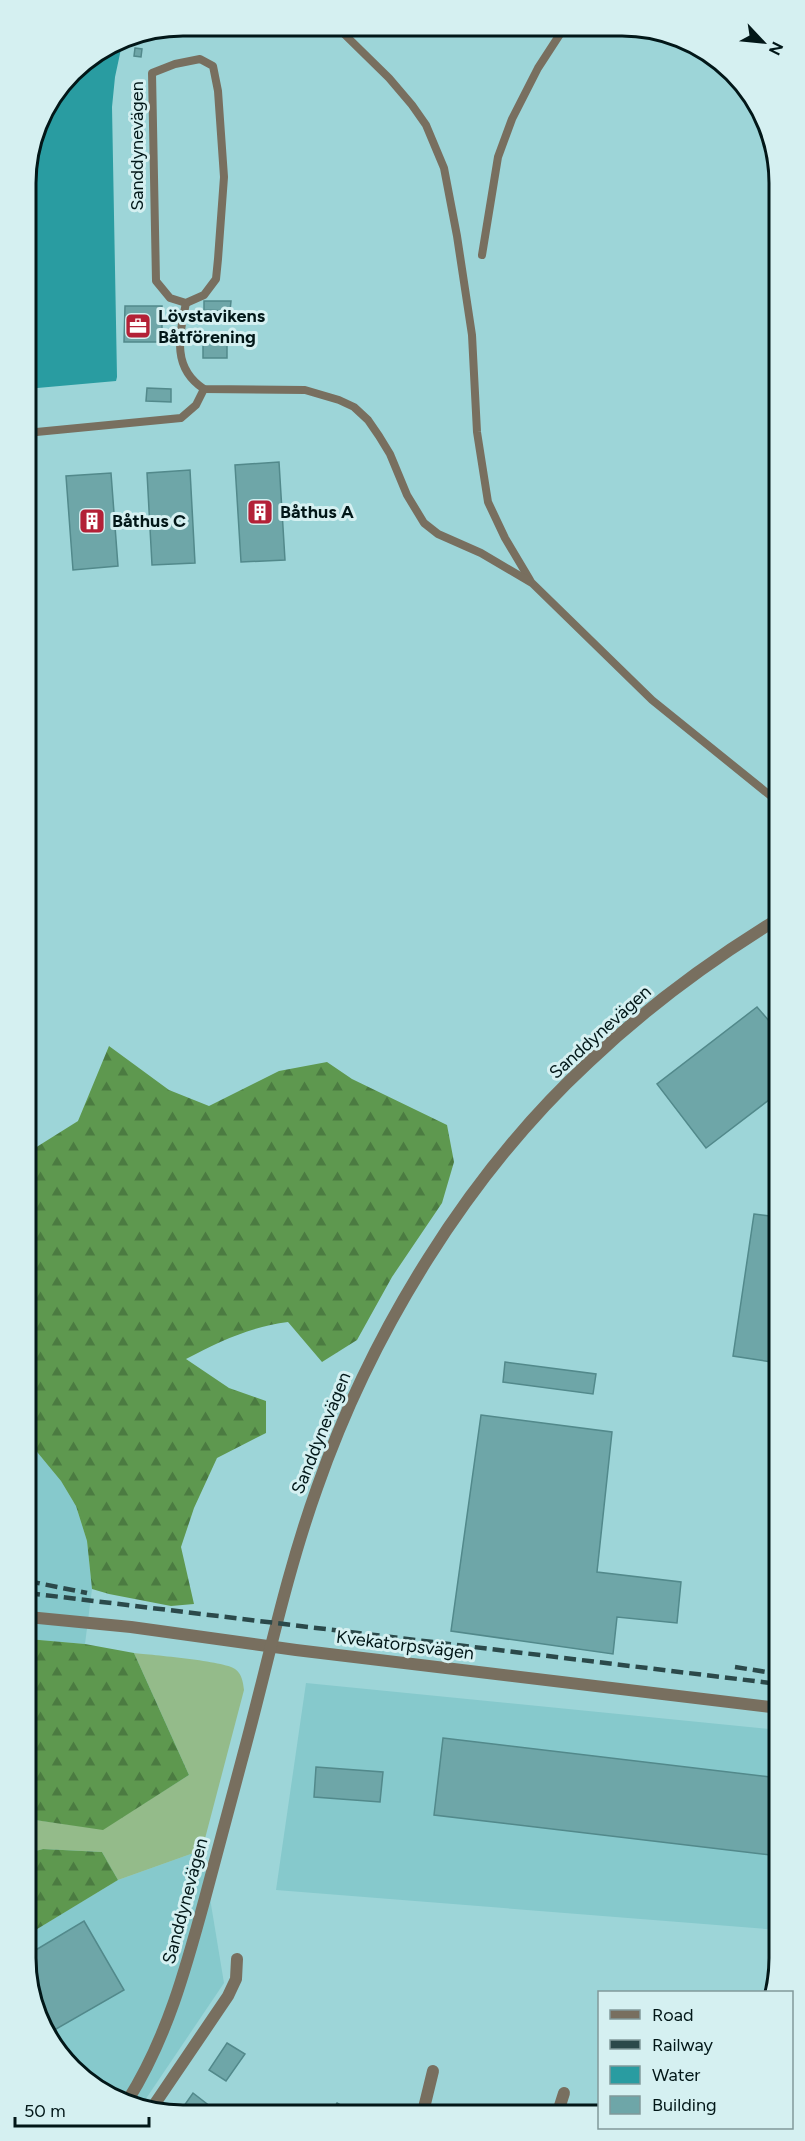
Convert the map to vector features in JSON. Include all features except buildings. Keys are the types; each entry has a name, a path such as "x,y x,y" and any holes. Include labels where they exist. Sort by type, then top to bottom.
{"street":[{"name":"Sanddynevägen","path":"131,2096 150,2061 167,2022 190,1956 271,1647 313,1499 335,1439 368,1365 394,1317 450,1226 499,1161 536,1117 587,1063 633,1023 699,972 769,925"},
{"name":"Kvekatorpsvägen","path":"36,1618 131,1627 271,1647 769,1707"},
{"path":"156,2102 228,1996 236,1979 237,1959"},
{"path":"425,2105 433,2071"},
{"path":"560,2105 564,2093"}],"lane":[{"path":"346,36 389,78 412,105 426,125 444,168 472,334 477,432 488,502 505,538 531,583"},
{"path":"482,255 498,157 508,129 538,68 559,36"},
{"name":"Sanddynevägen","path":"200,59 213,66 218,91 224,177 216,279 204,295 186,303 170,298 156,281 152,73 175,64 200,59"},
{"path":"186,303 181,330 181,362 193,381 204,389 305,390 339,400 354,408 368,420 390,454 407,495 424,523 438,534 481,553 531,583 652,700 769,795"},
{"path":"36,432 181,418 196,405 204,389"}],"shaded area":[{"path":"36,1451 61,1481 76,1506 87,1541 92,1589 85,1644 36,1640"},
{"path":"306,1683 769,1729 769,1929 276,1890"},
{"path":"202,1850 224,1983 145,2100 126,2094 93,2075 66,2048 51,2023 37,1978 36,1930 118,1880"}],"green space":[{"path":"109,1046 169,1090 209,1106 279,1071 327,1062 352,1079 447,1125 454,1162 442,1203 392,1277 357,1340 322,1362 288,1322 261,1327 236,1336 186,1359 229,1388 266,1401 266,1433 217,1458 194,1508 181,1547 194,1604 171,1606 92,1589 87,1541 76,1506 61,1481 36,1451 36,1147 78,1121"},
{"path":"36,1640 85,1644 134,1653 189,1775 103,1830 36,1820"},
{"path":"134,1653 229,1666 239,1673 243,1681 244,1690 202,1850 118,1880 102,1852 43,1849 36,1851 36,1820 103,1829 189,1775"},
{"path":"43,1849 102,1852 118,1880 36,1930 36,1851"}],"water":[{"path":"121,50 112,107 116,381 36,388 36,173 47,126 66,93 93,66"}],"railway":[{"path":"36,1583 87,1593"},
{"path":"36,1594 769,1683"},
{"path":"735,1667 769,1672"}],"place":[{"name":"Lövstavikens Båtförening","path":"138,326"},
{"name":"Båthus A","path":"260,512"},
{"name":"Båthus C","path":"92,521"}]}
